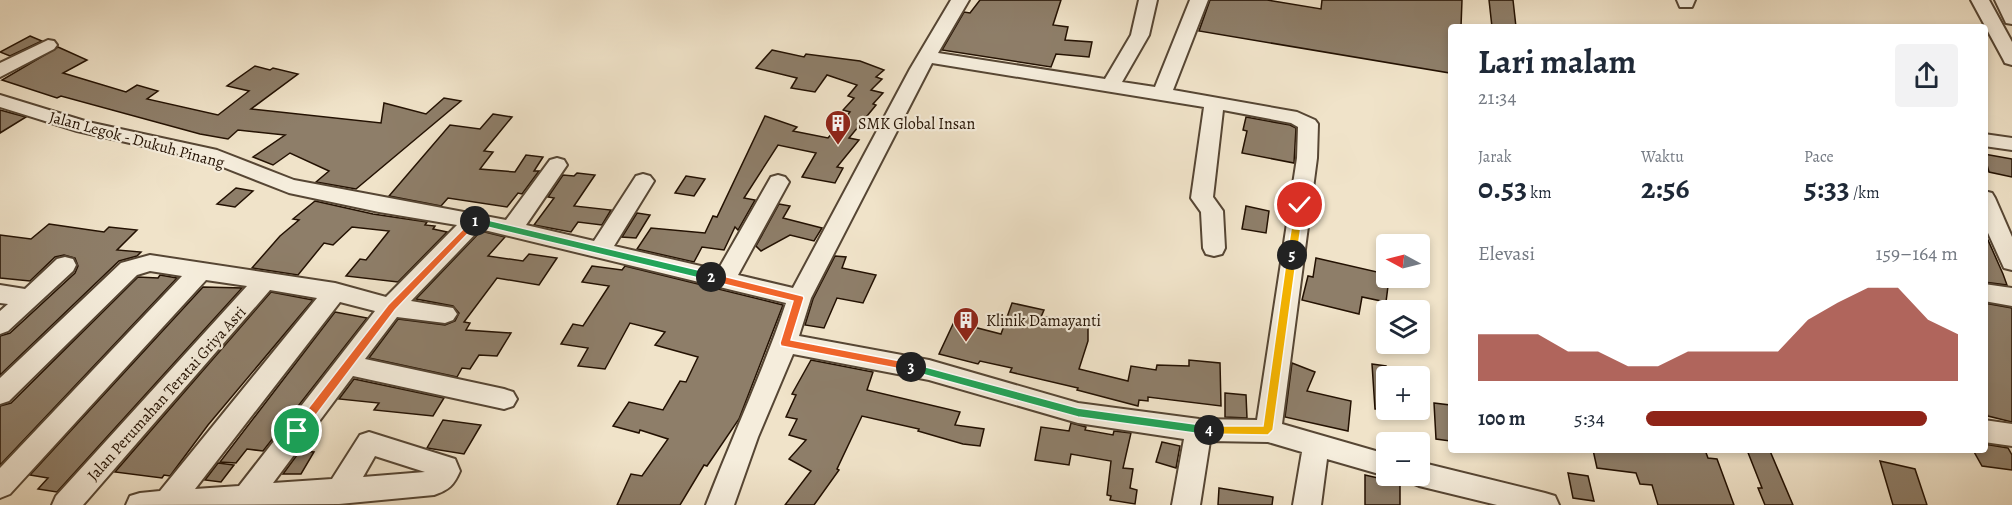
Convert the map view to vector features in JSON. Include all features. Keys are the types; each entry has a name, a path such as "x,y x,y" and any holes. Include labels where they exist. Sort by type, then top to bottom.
{"street":[{"path":"720,505 745,437 785,343 799,298 926,57 960,0"},
{"path":"1109,87 1142,30 1148,15 1148,0"},
{"path":"1162,94 1199,0"},
{"path":"1980,0 2005,34 2012,59"},
{"path":"2004,0 2012,19"},
{"path":"0,71 48,45"},
{"path":"926,57 1214,102 1296,118 1308,124 1307,158 1268,430"},
{"name":"Jalan Legok - Dukuh Pinang","path":"0,101 84,127 210,155 289,186 379,205 512,228 799,298"},
{"path":"1214,102 1202,198 1212,211 1214,248"},
{"path":"1988,141 2012,144"},
{"path":"512,228 557,165"},
{"path":"600,250 643,181"},
{"path":"724,280 778,182"},
{"path":"1988,207 2012,262"},
{"path":"246,498 391,307 475,220"},
{"path":"0,394 129,269 150,263 335,292 391,307 445,314"},
{"path":"0,325 65,265"},
{"path":"0,486 201,270"},
{"name":"Jalan Perumahan Teratai Griya Asri","path":"66,505 266,281"},
{"path":"153,504 335,292"},
{"path":"1988,293 2012,297"},
{"path":"0,294 30,298"},
{"path":"785,343 929,370 1078,413 1199,430 1268,430 1376,462"},
{"path":"347,364 504,399"},
{"path":"1186,505 1199,430"},
{"path":"1988,432 2012,435"},
{"path":"1307,505 1316,445"},
{"path":"1430,477 1545,505"},
{"path":"153,504 339,492"}],"building":[{"path":"980,0 1061,0 1053,25 1068,27 1065,40 1092,42 1089,57 1056,54 1051,67 942,50 964,12 970,13"},
{"path":"1210,0 1267,0 1321,9 1322,0 1462,0 1461,24 1448,24 1448,73 1199,31"},
{"path":"1489,0 1513,0 1516,24 1492,24"},
{"path":"30,36 42,41 10,56 0,52"},
{"path":"58,47 87,60 63,73 126,92 137,85 158,91 147,99 218,115 249,91 227,86 255,66 298,74 251,109 381,123 384,103 426,114 444,98 461,101 356,189 316,182 329,171 290,153 273,165 253,157 285,135 238,130 228,139 200,134 61,96 57,98 2,80"},
{"path":"772,50 804,57 806,54 860,61 884,70 876,77 882,79 871,90 883,93 849,138 859,140 837,167 843,168 835,183 802,177 816,153 778,145 744,198 755,200 738,230 735,227 724,250 702,247 694,262 637,249 651,228 705,233 713,216 717,217 765,116 797,127 793,131 828,138 850,112 843,110 854,98 848,96 857,85 827,75 815,92 791,88 797,78 756,68"},
{"path":"0,110 11,113 26,117 0,133"},
{"path":"493,114 512,117 484,151 493,152 480,169 515,172 526,155 543,157 534,171 539,171 522,194 518,193 507,207 448,198 441,206 389,196 450,125 480,129"},
{"path":"1246,117 1296,128 1294,163 1242,153 1247,131 1243,130"},
{"path":"1988,155 2012,159 2012,177 1989,172"},
{"path":"577,173 595,175 574,206 611,210 602,225 578,222 571,232 534,225 554,198 548,197 563,175 574,176"},
{"path":"686,176 705,179 694,196 675,193"},
{"path":"236,188 253,191 235,207 217,204"},
{"path":"315,201 373,214 427,222 425,225 435,226 433,229 447,232 398,282 346,276 360,259 366,260 389,231 352,227 333,245 324,243 298,275 252,268 280,236 299,220 293,219"},
{"path":"779,204 790,206 783,218 822,228 814,241 790,235 761,251 756,246"},
{"path":"1246,206 1269,211 1266,233 1242,229"},
{"path":"637,213 650,215 636,238 622,237"},
{"path":"49,224 104,232 109,227 137,230 117,250 141,252 137,256 119,261 0,375 0,336 10,333 75,273 78,266 75,258 64,255 55,257 30,281 0,278 0,235 31,239"},
{"path":"481,231 505,237 488,256 523,261 529,254 557,258 539,285 497,278 464,322 470,323 466,330 511,333 497,356 479,355 470,369 462,368 457,377 369,358 398,319 445,325 455,321 459,313 453,306 416,299"},
{"path":"1988,240 2003,274 2007,285 1988,283"},
{"path":"835,256 846,257 842,268 876,275 863,303 837,298 824,328 805,325 813,299"},
{"path":"1316,258 1376,272 1376,288 1388,288 1386,300 1362,297 1359,314 1302,300 1308,276 1313,277"},
{"path":"592,266 622,270 625,266 783,305 739,419 707,466 704,465 680,505 617,505 631,474 642,476 668,439 640,430 639,433 613,426 629,402 663,410 680,381 686,382 698,357 655,345 665,332 630,323 605,369 578,366 588,348 561,344 573,324 583,326 609,286 582,282"},
{"path":"160,275 177,278 0,465 0,406 11,403 138,277 158,278"},
{"path":"203,287 242,288 57,492 38,489 48,478 30,475"},
{"path":"271,292 313,300 208,425 170,476 164,475 162,478 115,472"},
{"path":"1012,303 1044,310 1041,317 1088,319 1088,341 1079,369 1128,381 1131,366 1156,370 1157,365 1189,366 1189,360 1220,363 1221,406 1148,397 1148,401 1139,400 1138,406 1077,390 1078,388 1010,372 1012,368 980,361 978,364 939,354 954,322 1001,334"},
{"path":"1988,304 2012,308 2012,422 1988,416"},
{"path":"335,312 367,318 263,451 247,449 236,463 220,462"},
{"path":"811,360 873,372 867,390 960,412 955,425 984,429 980,446 963,444 918,431 919,429 862,416 837,469 839,470 814,505 785,505 811,471 789,459 806,440 789,435 797,419 786,417 796,395 792,394"},
{"path":"1292,363 1315,372 1307,391 1351,401 1348,431 1285,417"},
{"path":"1372,364 1386,366 1376,366 1375,409"},
{"path":"354,379 444,398 433,416 374,410 379,403 339,399"},
{"path":"1225,393 1246,395 1247,418 1225,417"},
{"path":"1434,403 1448,405 1448,441 1436,439"},
{"path":"443,420 481,425 464,454 427,448"},
{"path":"1071,423 1086,427 1085,430 1113,435 1114,431 1131,433 1123,468 1133,469 1130,488 1137,490 1135,504 1110,500 1111,496 1107,495 1111,461 1071,454 1069,465 1035,460 1041,427 1069,431"},
{"path":"1162,442 1180,446 1176,468 1156,462"},
{"path":"1988,445 2008,448 2012,455 2012,470 1982,466 1975,453 1988,453"},
{"path":"300,451 314,452 301,474 283,474"},
{"path":"1594,453 1706,453 1708,458 1717,459 1734,505 1658,505 1652,485 1640,484 1636,473 1597,468"},
{"path":"1748,453 1771,453 1793,505 1765,505 1758,488 1762,488"},
{"path":"1880,461 1915,469 1927,505 1893,505"},
{"path":"218,463 234,465 221,482 205,480"},
{"path":"1568,473 1588,476 1594,501 1573,498"},
{"path":"1365,475 1376,478 1376,486 1400,486 1400,505 1365,505"},
{"path":"1219,488 1273,497 1272,505 1218,505"}],"place":[{"name":"SMK Global Insan","path":"838,146"},
{"name":"Klinik Damayanti","path":"966,343"}],"route":[{"path":"297,431 391,307 475,220 799,298 785,343 929,370 1078,413 1199,430 1268,430 1300,205"}]}
